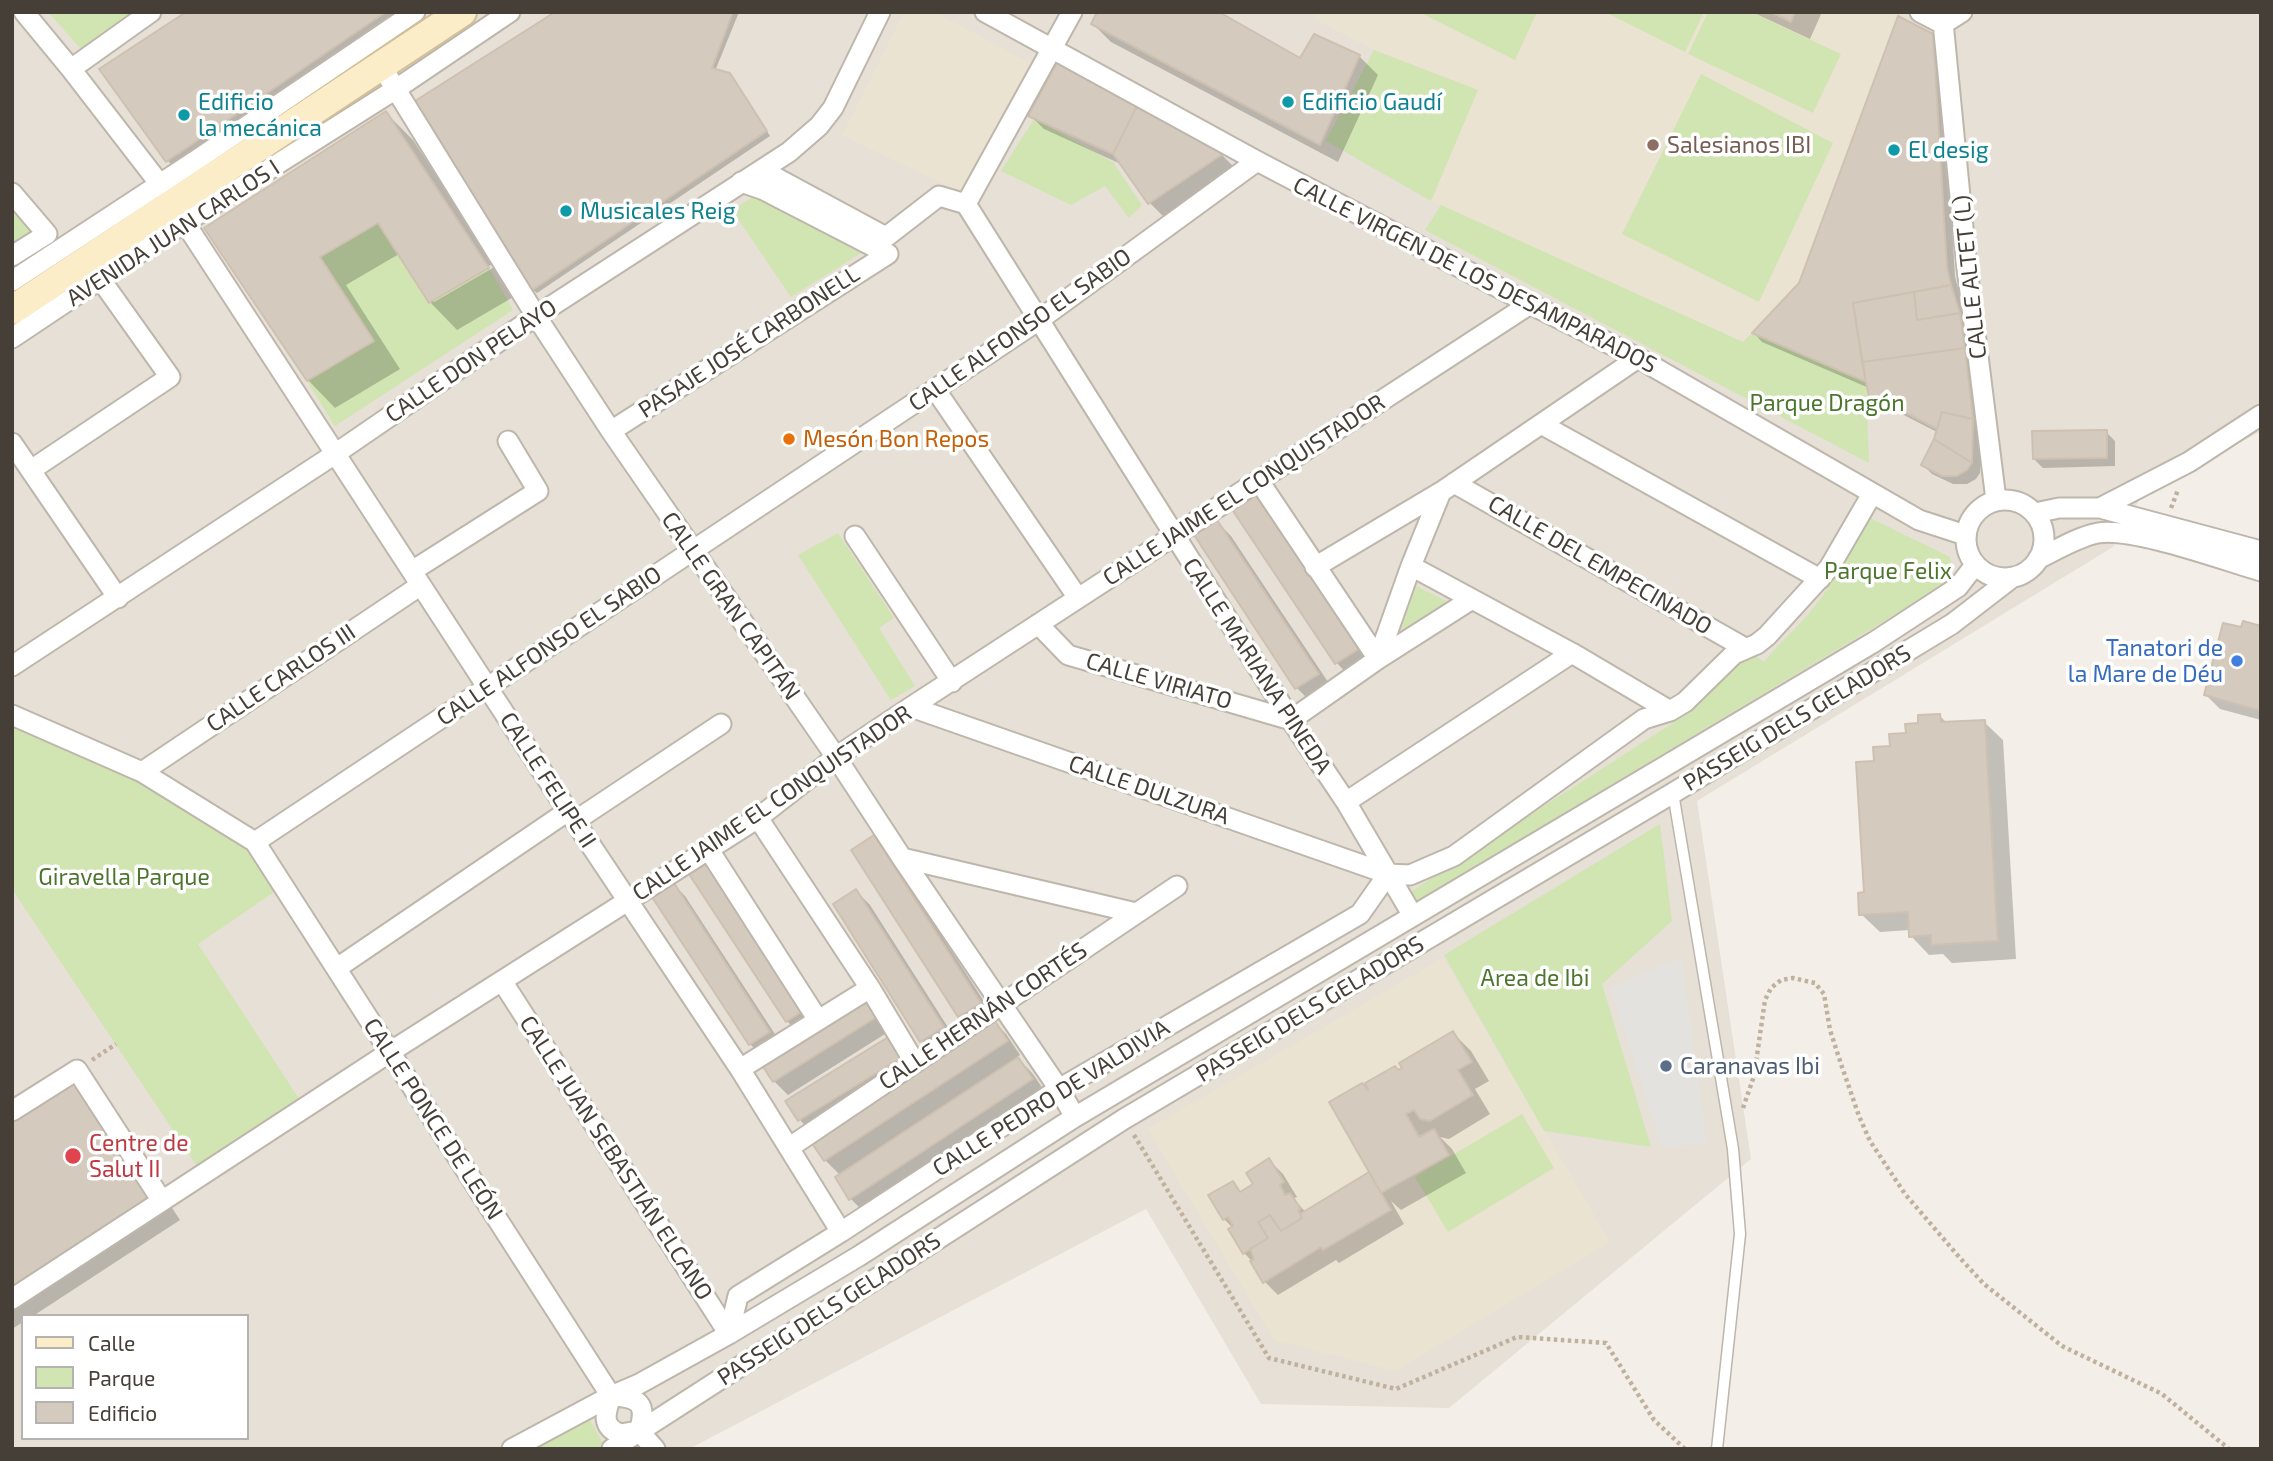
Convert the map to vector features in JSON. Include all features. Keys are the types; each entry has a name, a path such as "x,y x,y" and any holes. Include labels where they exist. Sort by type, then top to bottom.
{"main road":[{"name":"AVENIDA JUAN CARLOS I","path":"12,310 172,203 389,78 462,12"}],"street":[{"name":"CALLE FELIPE II","path":"24,12 72,69 172,203 571,816 740,1069 841,1232"},
{"path":"72,69 151,12"},
{"name":"AVENIDA JUAN CARLOS I","path":"12,338 101,280 172,203 198,159 415,12"},
{"name":"AVENIDA JUAN CARLOS I","path":"389,78 510,12"},
{"name":"CALLE DON PELAYO","path":"12,666 335,454 536,316 789,152 819,127 833,108 880,12"},
{"name":"CALLE VIRGEN DE LOS DESAMPARADOS","path":"985,12 1257,162 1638,358 1872,495 1919,520 1965,536"},
{"path":"762,170 886,237 939,196 966,204 1072,12"},
{"path":"1920,12 1942,18 1962,12"},
{"name":"CALLE ALTET (L)","path":"1942,18 1967,268 1996,500"},
{"name":"CALLE GRAN CAPITÁN","path":"389,78 536,316 611,431 836,757 1059,1089 1075,1117"},
{"name":"CALLE ALFONSO EL SABIO","path":"255,842 1039,320 1257,162"},
{"name":"PASAJE JOSÉ CARBONELL","path":"611,431 888,254 764,190 741,182"},
{"path":"12,193 47,234 12,256"},
{"name":"AVENIDA JUAN CARLOS I","path":"12,281 172,203"},
{"name":"CALLE MARIANA PINEDA","path":"966,204 1174,536 1346,802 1413,916"},
{"path":"31,470 170,377 101,280"},
{"name":"CALLE JAIME EL CONQUISTADOR","path":"12,1299 390,1052 758,818 836,757 911,707 1530,304"},
{"path":"1315,568 1448,487 1638,358"},
{"path":"935,389 1078,598"},
{"path":"2100,508 2189,462 2261,415"},
{"path":"1541,424 1821,579"},
{"name":"CALLE CARLOS III","path":"142,772 538,491 508,441"},
{"path":"12,443 118,598"},
{"path":"1259,481 1378,659"},
{"path":"1378,659 1411,566 1448,487"},
{"name":"CALLE DEL EMPECINADO","path":"1448,487 1745,648"},
{"path":"1388,874 1410,875 1454,856 1644,719 1670,711 1685,702 1734,654 1757,645 1777,628 1821,579 1872,495"},
{"path":"1996,500 2018,501 2035,513 2044,532 2044,542 2038,559 2027,572 2013,578 1999,578 1986,574 1975,565 1969,556 1965,536 1972,517 1986,503 1996,500"},
{"path":"2035,513 2059,508 2100,508 2261,551"},
{"path":"2038,559 2084,537 2109,533 2149,540 2261,571"},
{"path":"855,536 952,682"},
{"path":"512,1449 729,1334 859,1256 1075,1117 1874,642 1958,587 1975,565"},
{"path":"1411,566 1572,653 1670,711"},
{"name":"PASSEIG DELS GELADORS","path":"612,1449 1124,1119 1952,624 2013,578"},
{"path":"1291,720 1378,659 1472,599"},
{"name":"CALLE VIRIATO","path":"1038,624 1068,655 1291,720"},
{"path":"1346,802 1572,653"},
{"name":"CALLE DULZURA","path":"911,707 1388,874"},
{"path":"12,715 142,772 255,842"},
{"path":"337,968 571,816 721,724"},
{"path":"758,818 870,988 915,1063"},
{"name":"CALLE PONCE DE LEÓN","path":"255,842 611,1396"},
{"path":"709,850 818,1020"},
{"path":"902,859 1136,913"},
{"name":"CALLE PEDRO DE VALDIVIA","path":"729,1334 738,1296 1059,1089 1360,914 1388,874"},
{"name":"CALLE HERNÁN CORTÉS","path":"790,1147 1177,886"},
{"name":"CALLE JUAN SEBASTIÁN ELCANO","path":"502,981 729,1334"},
{"path":"740,1069 870,988"},
{"path":"12,1111 77,1070 162,1201"},
{"path":"611,1396 605,1415 609,1427 621,1434 639,1431"},
{"path":"611,1396 631,1397 640,1405 643,1417 639,1431"},
{"path":"639,1431 655,1449"}],"lane":[{"path":"1673,793 1729,1123 1740,1234 1717,1449"}],"path":[{"path":"1729,1123 1742,1109 1754,1076 1765,1000 1771,988 1781,980 1793,978 1815,983 1824,995 1833,1041 1870,1142 1905,1194 1960,1258 1984,1284 2062,1346 2162,1394 2230,1449"},
{"path":"77,1070 116,1044"},
{"path":"1124,1119 1269,1359 1396,1390 1517,1336 1606,1343 1654,1420 1685,1449"}],"shaded area":[{"path":"12,12 2261,12 2261,431 2140,499 2113,547 1697,801 1751,1159 1449,1408 1261,1404 1146,1209 689,1449 12,1449"},
{"path":"904,12 935,12 1040,69 970,197 842,135"},
{"name":"Salesianos IBI","path":"1317,12 1890,12 1898,16 1799,283 1743,342 1431,201 1478,90 1374,50 1316,20"},
{"name":"Caranavas Ibi","path":"1681,957 1707,1144 1662,1147 1610,988"},
{"path":"1443,958 1610,1242 1395,1371 1274,1340 1148,1129"}],"green space":[{"path":"48,12 127,12 130,16 82,50"},
{"path":"1419,12 1537,12 1515,60"},
{"path":"1605,12 1704,12 1685,52"},
{"path":"1708,12 1751,12 1841,54 1813,113 1688,54"},
{"path":"1374,50 1478,90 1431,201 1326,141"},
{"path":"1701,74 1833,143 1759,302 1622,234"},
{"path":"1034,119 1113,162 1142,205 1129,218 1105,186 1071,205 1001,171"},
{"path":"764,190 869,248 791,297 732,210"},
{"path":"12,193 47,234 12,256"},
{"name":"Parque Dragón","path":"1441,205 1743,342 1752,333 1866,382 1869,463 1425,230"},
{"path":"378,223 428,303 489,268 513,310 335,426 307,381 373,342 320,257"},
{"name":"Parque Felix","path":"1870,518 1950,557 1949,575 1943,583 1936,590 1414,903 1409,893 1690,712 1741,659 1752,654 1764,662 1823,595"},
{"path":"838,533 894,618 879,628 915,686 891,700 798,555"},
{"path":"1416,586 1450,603 1398,639"},
{"name":"Giravella Parque","path":"12,715 142,772 255,842 283,886 198,944 305,1108 203,1175 12,889"},
{"name":"Area de Ibi","path":"1660,824 1672,921 1602,984 1651,1147 1544,1131 1444,955"},
{"path":"1522,1114 1554,1168 1448,1232 1415,1177"},
{"path":"585,1411 606,1449 512,1449"}],"building":[{"name":"Edificio la mecánica","path":"186,12 386,12 166,162 99,69"},
{"name":"Musicales Reig","path":"555,12 733,12 712,68 730,73 767,131 531,291 415,101"},
{"name":"Edificio Gaudí","path":"1097,12 1219,12 1300,58 1314,34 1360,55 1320,145 1091,24"},
{"path":"1771,12 1795,12 1791,22"},
{"name":"El desig","path":"1898,16 1933,34 1947,267 1951,285 1853,303 1866,382 1752,333 1799,283"},
{"path":"1059,59 1138,104 1113,154 1028,116"},
{"path":"1138,104 1223,154 1148,204 1113,154"},
{"path":"386,111 489,268 429,303 378,223 320,257 374,341 307,381 204,228"},
{"path":"1951,285 1960,313 1917,320 1914,292"},
{"path":"1914,292 1917,320 1960,313 1965,348 1862,362 1853,303"},
{"path":"1965,348 1973,419 1942,412 1937,429 1885,402 1870,402 1862,362"},
{"path":"1942,412 1973,419 1972,463 1934,439"},
{"path":"2107,430 2107,458 2033,459 2032,431"},
{"path":"1934,439 1972,463 1967,470 1957,476 1942,476 1921,465"},
{"path":"1257,495 1359,649 1335,664 1233,511"},
{"path":"1217,520 1319,674 1295,689 1194,535"},
{"name":"Tanatori de la Mare de Déu","path":"2243,621 2261,626 2261,711 2204,695 2223,623 2241,627"},
{"path":"1940,714 1941,722 1985,720 1998,941 1931,945 1931,935 1909,937 1908,912 1859,915 1858,893 1864,892 1856,762 1874,761 1873,747 1890,746 1889,734 1906,733 1905,724 1918,723 1918,715"},
{"path":"874,835 981,1003 958,1017 851,850"},
{"path":"709,857 807,1008 786,1022 687,871"},
{"path":"672,880 770,1032 749,1045 650,894"},
{"path":"856,889 944,1027 920,1042 833,904"},
{"path":"867,995 880,1015 773,1082 760,1062"},
{"path":"993,1018 1008,1041 824,1161 809,1139"},
{"path":"1453,1031 1472,1062 1458,1070 1473,1095 1430,1121 1420,1119 1414,1110 1406,1114 1419,1137 1434,1129 1449,1155 1381,1193 1329,1102 1362,1083 1368,1090 1365,1083 1395,1066 1398,1070 1402,1068 1399,1063"},
{"path":"893,1034 906,1055 798,1121 785,1101"},
{"path":"1018,1057 1033,1079 849,1200 835,1177"},
{"name":"Centre de Salut II","path":"77,1070 162,1201 12,1299 12,1111"},
{"path":"1269,1158 1284,1182 1280,1185 1285,1195 1290,1193 1301,1209 1298,1210 1302,1218 1281,1231 1270,1215 1258,1222 1268,1238 1243,1254 1228,1229 1233,1226 1228,1217 1223,1220 1208,1195 1233,1181 1240,1192 1253,1184 1246,1173"},
{"path":"1369,1172 1391,1210 1323,1250 1321,1247 1263,1283 1250,1261 1254,1259 1250,1249 1268,1238 1258,1222 1270,1215 1281,1231 1302,1218 1300,1214"}],"place":[{"name":"Edificio Gaudí","path":"1288,102"},
{"name":"Edificio la mecánica","path":"184,115"},
{"name":"Salesianos IBI","path":"1653,145"},
{"name":"El desig","path":"1894,150"},
{"name":"Musicales Reig","path":"566,211"},
{"name":"Mesón Bon Repos","path":"789,439"},
{"name":"Tanatori de la Mare de Déu","path":"2237,661"},
{"name":"Caranavas Ibi","path":"1666,1066"},
{"name":"Centre de Salut II","path":"73,1156"}]}
